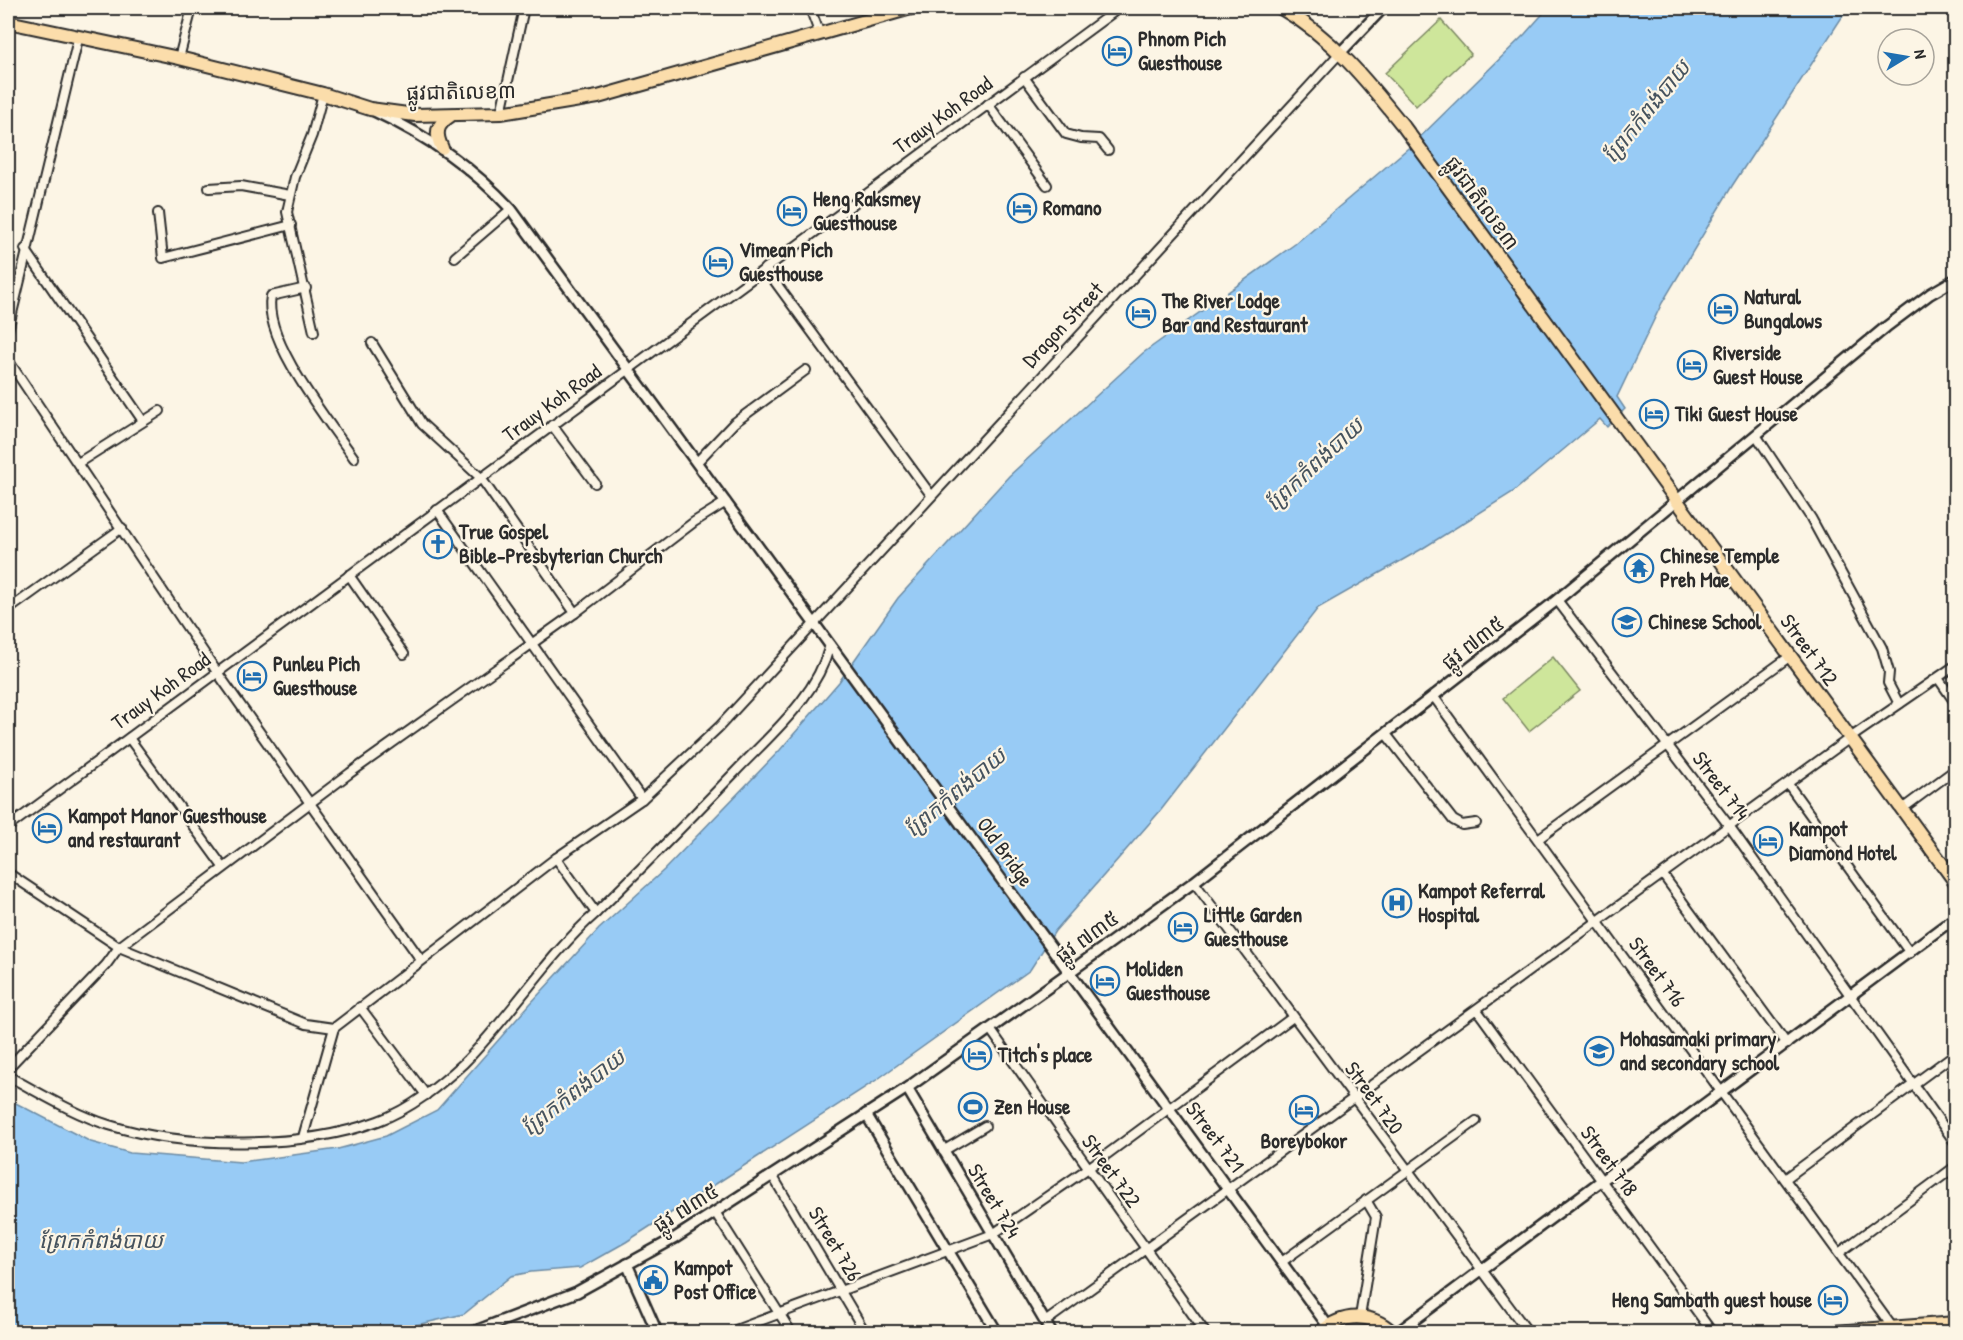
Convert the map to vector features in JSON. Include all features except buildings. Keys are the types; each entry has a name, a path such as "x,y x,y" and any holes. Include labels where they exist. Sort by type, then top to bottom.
{"main road":[{"name":"ផ្លូវជាតិលេខ៣","path":"8,22 78,39 179,58 322,94 370,109 416,115 450,116 501,113 598,97 819,32 911,8"},
{"name":"ផ្លូវជាតិលេខ៣","path":"1281,8 1321,34 1370,84 1404,127 1631,441"},
{"path":"442,148 437,138 437,130 441,121 450,116"},
{"name":"Street 712","path":"1631,441 1956,883"},
{"path":"1325,1329 1345,1318 1360,1317 1375,1321 1392,1332"},
{"path":"1834,1332 1956,1323"}],"street":[{"path":"179,58 192,8"},
{"path":"501,113 524,8"},
{"path":"810,8 819,32"},
{"name":"Trauy Koh Road","path":"8,827 1118,8"},
{"path":"1340,53 1383,8"},
{"path":"8,330 25,249 78,39"},
{"name":"Dragon Street","path":"334,1028 556,858 642,799 718,727 1340,53"},
{"path":"1024,77 1066,134 1081,138 1099,138 1108,150"},
{"path":"314,332 306,288 287,212 290,195 322,94"},
{"path":"988,104 1047,185"},
{"name":"Old Bridge","path":"370,109 442,148 481,177 511,209 1071,971"},
{"path":"209,188 241,186 290,195"},
{"path":"455,257 511,209"},
{"path":"158,213 163,258 291,225"},
{"path":"25,249 143,421"},
{"path":"765,268 931,495"},
{"name":"ផ្លូវ ៧៣៥","path":"473,1332 570,1295 627,1264 715,1212 907,1088 1194,882 1434,697 1557,600 1915,305 1956,279"},
{"path":"306,288 271,296 273,321 280,344 296,373 354,458"},
{"path":"372,343 422,423 481,478 575,614"},
{"path":"8,360 217,672 421,960"},
{"path":"697,462 734,423 782,385 806,370"},
{"path":"78,463 160,411"},
{"path":"552,425 595,483"},
{"path":"1756,435 1811,518 1882,648 1889,672 1888,683 1899,704"},
{"path":"8,1068 106,965 119,947 310,803 575,614 678,533 726,502"},
{"path":"437,510 642,799"},
{"path":"8,610 122,528"},
{"path":"349,575 404,654"},
{"name":"Street 714","path":"1557,600 1730,827 1956,1144"},
{"path":"8,1076 109,1125 173,1140 236,1144 336,1132 378,1121 426,1095 464,1062 596,913 672,838 798,706 824,667 832,648"},
{"path":"1538,839 1789,657"},
{"path":"1045,1322 1850,738 1956,665"},
{"path":"1938,678 1956,704"},
{"name":"Street 716","path":"1434,697 1893,1328"},
{"path":"1386,734 1453,820 1462,825 1476,824"},
{"path":"129,738 224,867"},
{"path":"1902,809 1956,769"},
{"path":"1788,784 1910,953"},
{"path":"556,858 596,913"},
{"path":"8,873 119,947 306,1024 334,1028 303,1137"},
{"path":"1663,875 1787,1044"},
{"name":"Street 720","path":"1194,882 1406,1172 1528,1332"},
{"path":"1398,1332 1956,917"},
{"name":"Street 721","path":"1071,971 1283,1261 1325,1329"},
{"path":"360,1007 426,1095"},
{"name":"Street 718","path":"1477,1010 1712,1332"},
{"path":"730,1332 993,1234 1087,1169 1293,1017"},
{"name":"Street 722","path":"990,1029 1087,1169 1205,1332"},
{"path":"1785,1179 1956,1053"},
{"name":"Street 724","path":"907,1088 1051,1332"},
{"path":"866,1114 997,1332"},
{"path":"1283,1261 1476,1121"},
{"path":"943,1151 985,1126"},
{"path":"1839,1253 1956,1166"},
{"name":"Street 726","path":"772,1175 865,1332"},
{"path":"1360,1317 1376,1217 1366,1200"},
{"path":"715,1212 791,1332"},
{"path":"627,1264 657,1332"}],"green space":[{"path":"1441,20 1471,54 1416,106 1385,73"},
{"path":"1553,657 1580,691 1529,731 1503,698"}],"water":[{"name":"ព្រែកកំពង់បាយ","path":"1548,8 1848,8 1732,186 1662,303 1617,397 1625,409 1607,427 1600,419 1513,492 1420,550 1318,608 1161,810 1055,931 1030,970 875,1081 626,1242 580,1268 511,1276 464,1314 386,1332 8,1332 8,1099 91,1142 130,1153 241,1162 338,1149 386,1136 437,1110 599,929 664,870 780,750 839,682 898,598 1009,476 1143,353 1295,244 1413,144 1525,34"}],"place":[{"name":"Phnom Pich Guesthouse","path":"1117,51"},
{"name":"Romano","path":"1022,208"},
{"name":"Heng Raksmey Guesthouse","path":"792,211"},
{"name":"Vimean Pich Guesthouse","path":"718,262"},
{"name":"Natural Bungalows","path":"1723,309"},
{"name":"The River Lodge Bar and Restaurant","path":"1141,313"},
{"name":"Riverside Guest House","path":"1692,365"},
{"name":"Tiki Guest House","path":"1654,414"},
{"name":"True Gospel Bible-Presbyterian Church","path":"438,544"},
{"name":"Chinese Temple Preh Mae","path":"1639,568"},
{"name":"Chinese School","path":"1627,622"},
{"name":"Punleu Pich Guesthouse","path":"252,676"},
{"name":"Kampot Manor Guesthouse and restaurant","path":"47,828"},
{"name":"Kampot Diamond Hotel","path":"1768,841"},
{"name":"Kampot Referral Hospital","path":"1397,903"},
{"name":"Little Garden Guesthouse","path":"1183,927"},
{"name":"Moliden Guesthouse","path":"1105,981"},
{"name":"Mohasamaki primary and secondary school","path":"1599,1051"},
{"name":"Titch's place","path":"977,1055"},
{"name":"Zen House","path":"973,1107"},
{"name":"Boreybokor","path":"1304,1110"},
{"name":"Kampot Post Office","path":"653,1280"},
{"name":"Heng Sambath guest house","path":"1833,1300"}]}
